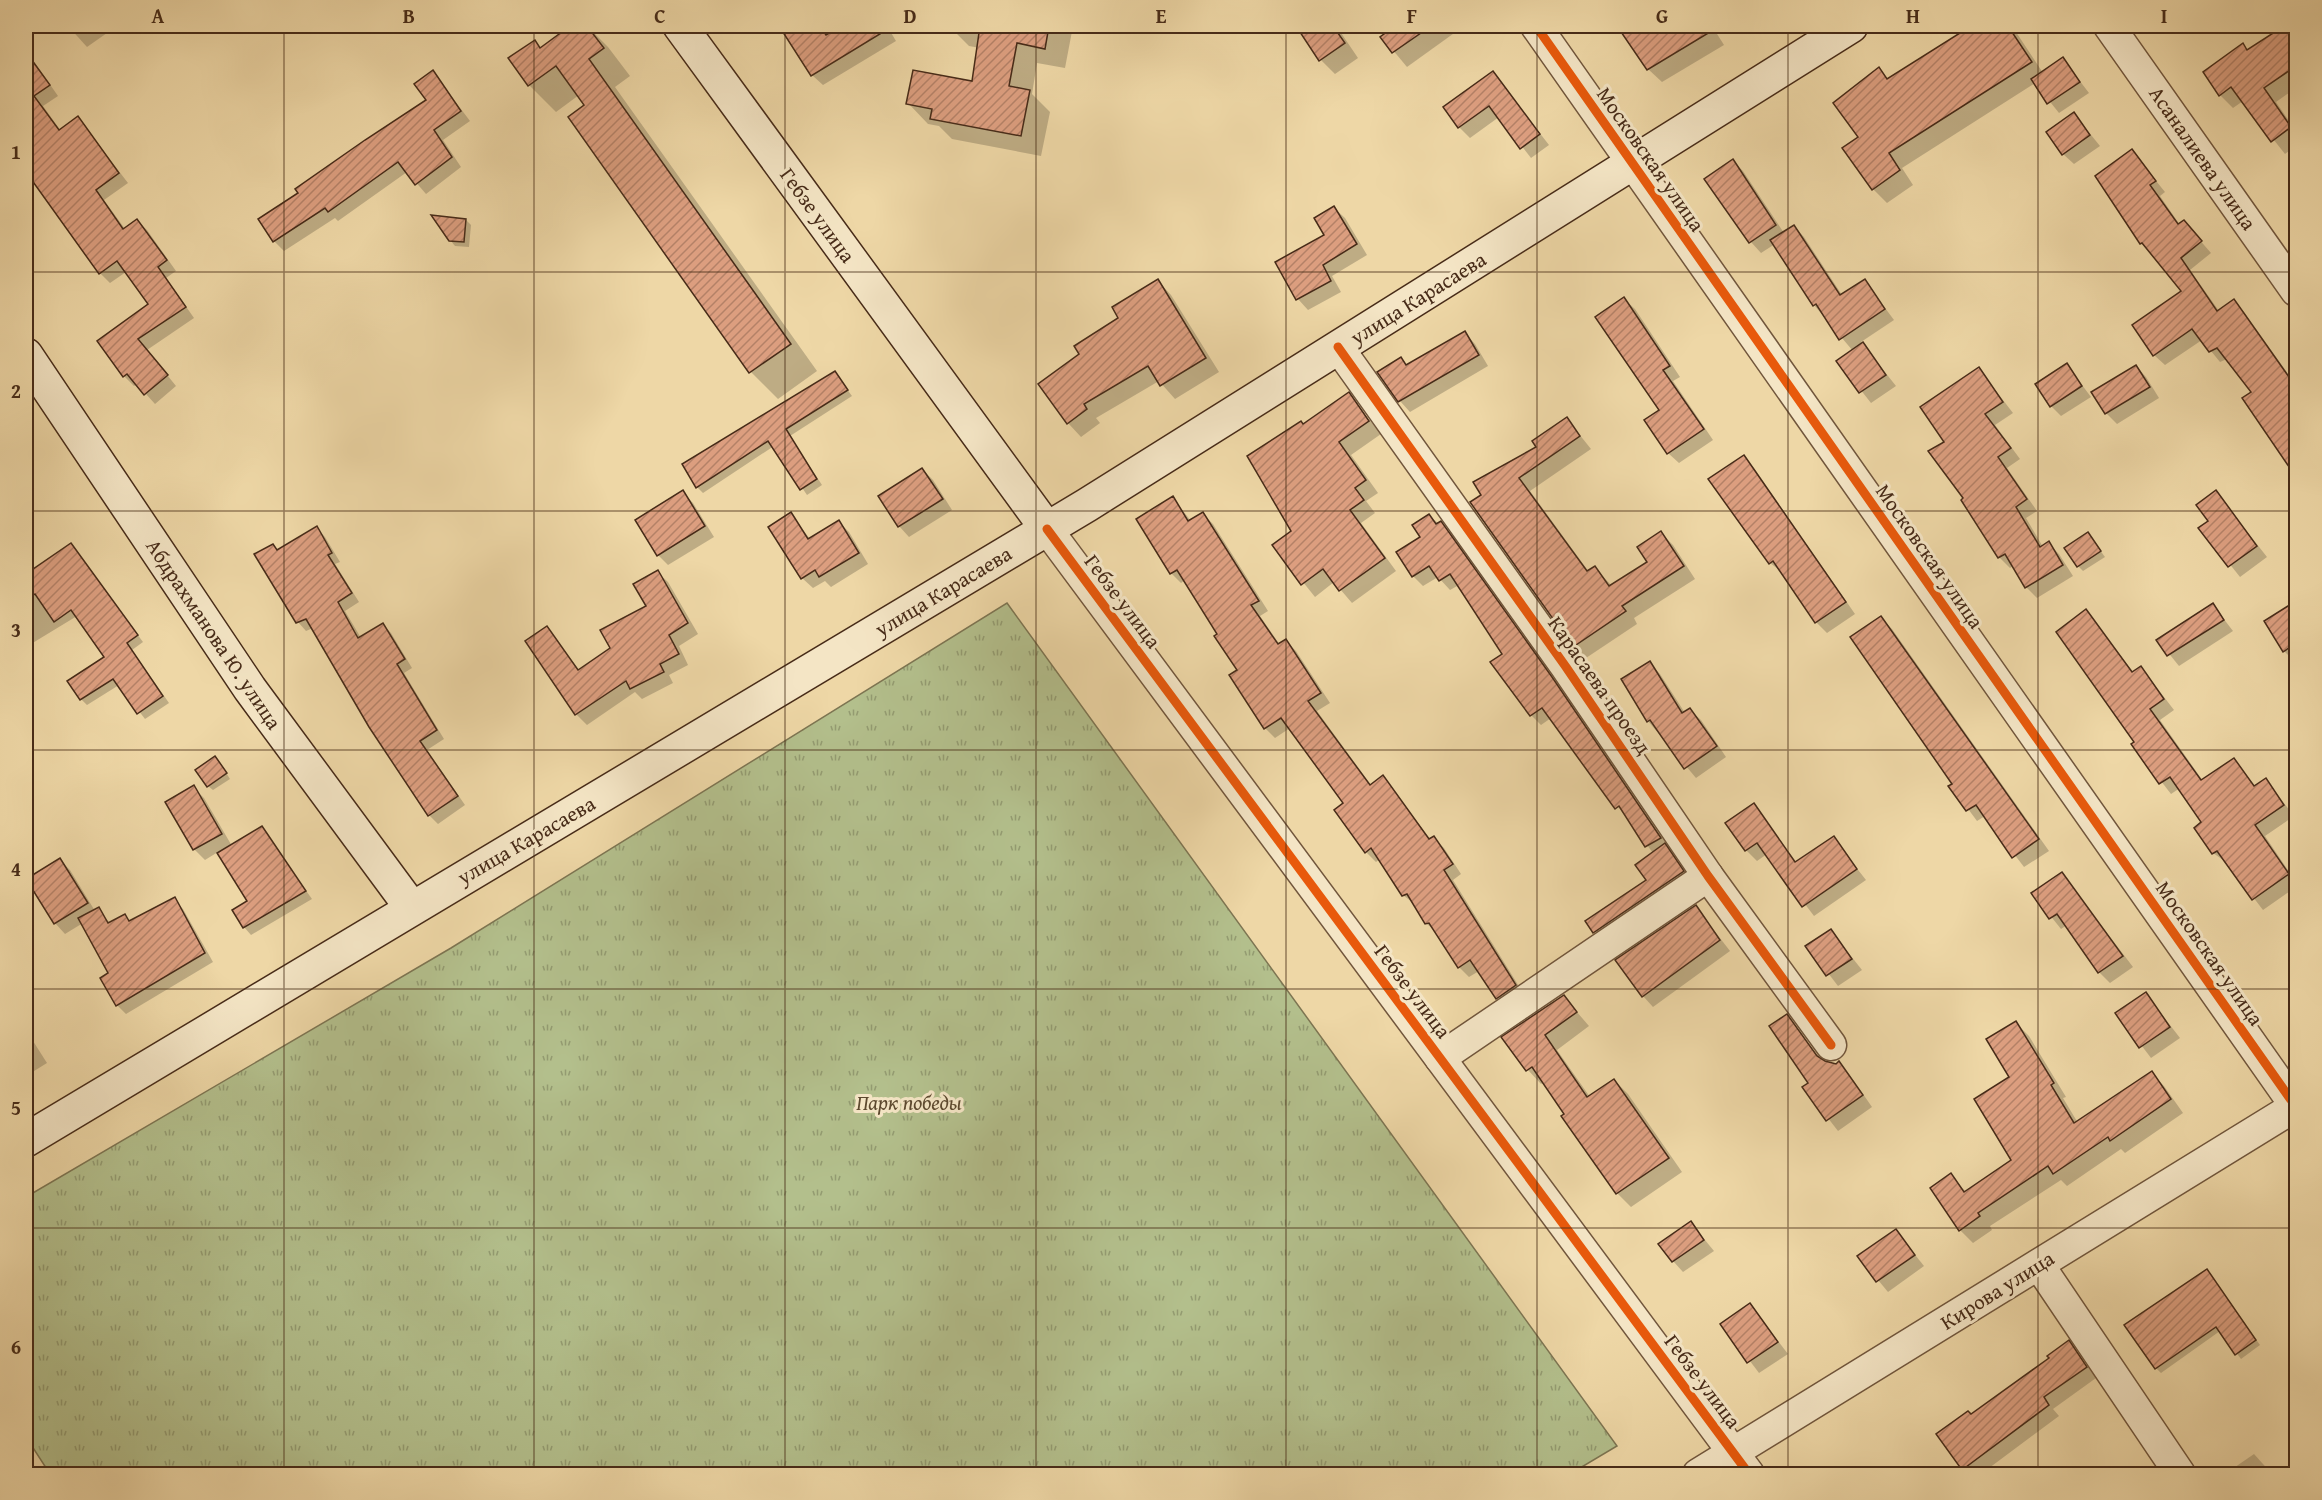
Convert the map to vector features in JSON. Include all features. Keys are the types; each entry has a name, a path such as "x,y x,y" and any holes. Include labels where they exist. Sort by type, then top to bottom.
{"main road":[{"name":"Гебзе улица","path":"680,26 1047,529"},
{"name":"улица Карасаева","path":"26,1140 411,907 1047,529 1851,26"},
{"name":"Абдрахманова Ю. улица","path":"26,355 250,689 411,907"}],"street":[{"name":"Московская улица","path":"1536,26 2296,1106"},
{"name":"Асаналиева улица","path":"2109,26 2296,291"},
{"name":"Карасаева проезд","path":"1338,347 1566,668 1708,876 1831,1045"},
{"name":"Гебзе улица","path":"1047,529 1741,1464"},
{"path":"1440,1058 1708,876"},
{"name":"Кирова улица","path":"1698,1474 1741,1464 2039,1265 2296,1106"},
{"path":"2039,1265 2180,1474"}],"green space":[{"name":"Парк победы","path":"1007,603 1617,1446 1570,1474 50,1474 26,1437 26,1197 451,948"}],"building":[{"path":"570,26 587,26 604,48 589,59 791,344 749,373 568,117 584,105 556,66 528,86 508,58 535,40 540,48"},
{"path":"779,26 820,26 826,35 841,26 893,26 811,76"},
{"path":"980,26 1049,26 1045,49 1017,43 1009,86 1030,90 1021,136 930,119 932,109 906,104 913,70 972,81"},
{"path":"1296,26 1333,26 1345,43 1319,61"},
{"path":"1395,26 1431,26 1392,53 1380,37"},
{"path":"1617,26 1720,26 1647,70"},
{"path":"1971,26 2008,26 2032,62 1889,153 1900,170 1872,190 1842,148 1858,137 1833,103 1879,67 1887,79"},
{"path":"2284,26 2296,26 2296,66 2264,88 2291,127 2271,142 2231,87 2219,96 2203,72 2243,43 2247,50"},
{"path":"26,52 50,85 34,96 59,130 78,116 119,173 96,190 123,229 137,219 167,260 158,267 186,307 138,339 168,375 144,395 127,374 123,377 97,341 148,304 117,261 99,274 26,172"},
{"path":"2063,57 2080,82 2047,104 2031,79"},
{"path":"433,70 461,111 434,130 452,157 415,185 398,162 328,212 325,208 273,242 258,219 298,193 295,189 426,100 414,84"},
{"path":"1493,71 1540,134 1520,149 1489,106 1458,128 1443,107"},
{"path":"2074,112 2090,135 2062,155 2046,132"},
{"path":"2132,149 2156,181 2150,185 2178,224 2184,220 2202,241 2181,258 2217,311 2234,299 2296,387 2296,477 2242,398 2251,392 2217,348 2209,352 2192,329 2153,356 2132,325 2181,291 2142,243 2140,244 2095,176"},
{"path":"1733,159 1776,225 1749,243 1704,179"},
{"path":"1334,206 1357,244 1323,265 1331,281 1296,300 1275,262 1324,235 1314,218"},
{"path":"431,215 466,219 464,242 449,241"},
{"path":"1794,225 1840,295 1865,279 1885,309 1839,340 1816,304 1813,306 1770,240"},
{"path":"1158,279 1206,358 1160,386 1148,366 1084,404 1087,409 1067,424 1038,384 1079,354 1074,346 1118,318 1112,307"},
{"path":"1624,297 1670,366 1663,370 1704,429 1667,454 1644,420 1659,410 1595,317"},
{"path":"1465,331 1479,355 1398,402 1377,372 1401,357 1406,365"},
{"path":"1863,342 1886,375 1859,393 1836,361"},
{"path":"2067,363 2082,386 2050,407 2035,384"},
{"path":"2136,365 2150,387 2105,414 2091,392"},
{"path":"1979,367 2003,402 1985,414 2011,448 1998,457 2027,499 2016,507 2040,547 2049,541 2063,565 2025,588 2005,554 1998,558 1961,500 1963,498 1928,451 1944,442 1920,407"},
{"path":"835,371 848,390 786,429 817,479 800,490 768,441 696,488 682,464"},
{"path":"1349,392 1369,421 1339,442 1366,480 1355,488 1364,500 1350,510 1385,558 1339,591 1323,569 1301,585 1272,545 1291,531 1247,456 1301,421 1303,424"},
{"path":"1567,417 1580,436 1519,478 1587,571 1595,566 1609,586 1647,562 1637,547 1661,531 1684,566 1622,606 1626,611 1573,647 1470,502 1481,495 1473,482 1536,447 1532,441"},
{"path":"1744,455 1846,602 1815,623 1773,561 1769,564 1708,479"},
{"path":"922,468 943,499 898,527 878,496"},
{"path":"683,490 705,526 657,556 635,520"},
{"path":"2216,490 2257,546 2228,567 2198,528 2208,521 2196,505"},
{"path":"1173,496 1188,521 1203,512 1259,601 1251,605 1278,644 1286,639 1321,693 1308,701 1370,785 1383,775 1429,839 1434,836 1453,864 1444,870 1516,985 1496,999 1470,960 1458,968 1429,923 1425,924 1407,894 1402,896 1371,848 1365,853 1334,810 1343,803 1281,718 1264,729 1229,675 1237,670 1214,636 1217,634 1177,570 1170,574 1136,519"},
{"path":"791,512 808,539 839,520 859,553 819,577 815,570 801,579 768,527"},
{"path":"1429,514 1436,524 1441,521 1552,677 1661,838 1645,847 1619,806 1615,809 1542,708 1530,716 1490,662 1502,654 1450,574 1439,581 1429,566 1412,577 1396,552 1420,537 1412,525"},
{"path":"317,526 332,553 328,555 352,593 338,602 358,638 383,623 405,659 397,664 437,730 420,741 458,796 428,816 369,727 306,619 296,623 254,554 273,544 277,550"},
{"path":"2088,532 2101,551 2077,567 2064,548"},
{"path":"71,543 138,635 127,643 163,696 137,714 113,679 80,700 67,681 104,657 71,610 54,622 35,594 26,600 26,574"},
{"path":"658,570 688,623 669,635 679,654 660,664 664,672 630,689 626,681 575,715 525,641 547,626 578,670 610,648 600,630 646,606 633,584"},
{"path":"2296,601 2296,643 2283,652 2264,621"},
{"path":"2213,603 2224,620 2167,656 2156,640"},
{"path":"2086,609 2132,672 2141,666 2164,699 2150,709 2201,780 2234,758 2254,786 2266,778 2284,805 2255,825 2289,874 2252,900 2217,851 2212,854 2194,828 2201,822 2170,777 2159,784 2131,744 2134,742 2056,632"},
{"path":"1881,616 2039,839 2012,858 1976,805 1966,811 1948,786 1952,784 1850,637"},
{"path":"1650,661 1682,713 1690,708 1717,746 1684,769 1650,720 1647,722 1621,679"},
{"path":"215,756 227,773 207,787 195,770"},
{"path":"194,785 222,834 193,850 165,802"},
{"path":"1754,803 1795,862 1834,836 1857,869 1802,907 1757,843 1745,851 1725,823"},
{"path":"262,826 306,891 243,928 232,910 247,901 217,853"},
{"path":"1665,843 1684,871 1593,933 1585,921 1646,880 1635,865"},
{"path":"60,858 88,903 54,924 26,879"},
{"path":"2062,872 2123,956 2098,973 2057,914 2049,919 2031,893"},
{"path":"175,897 205,953 116,1006 100,978 108,973 78,918 99,907 108,923 125,914 129,921"},
{"path":"1696,905 1720,940 1642,997 1615,960"},
{"path":"1831,929 1852,959 1826,976 1805,946"},
{"path":"2146,992 2170,1027 2139,1048 2115,1013"},
{"path":"1564,995 1577,1012 1545,1035 1587,1097 1614,1079 1669,1158 1616,1194 1561,1116 1564,1114 1532,1067 1526,1071 1501,1037"},
{"path":"1787,1014 1817,1056 1836,1064 1839,1061 1863,1095 1826,1121 1802,1087 1808,1083 1769,1026"},
{"path":"2016,1021 2054,1083 2051,1085 2074,1123 2152,1071 2171,1099 2110,1141 2108,1137 2053,1174 2048,1166 1978,1213 1980,1216 1959,1231 1930,1188 1951,1173 1964,1192 2011,1160 1974,1099 2009,1077 1986,1039"},
{"path":"1691,1221 1704,1240 1672,1262 1658,1244"},
{"path":"1896,1229 1915,1255 1876,1282 1857,1256"},
{"path":"2207,1269 2256,1340 2235,1355 2216,1327 2155,1369 2124,1325"},
{"path":"1750,1303 1778,1342 1747,1363 1720,1324"},
{"path":"2069,1340 2087,1367 2044,1397 2049,1405 1962,1470 1936,1434 1968,1411 1971,1414 2049,1358 2047,1356"}],"cycle path":[{"path":"1536,26 2296,1107"},
{"path":"1338,347 1566,667 1708,876 1831,1045"},
{"path":"1047,529 1749,1474"}]}
